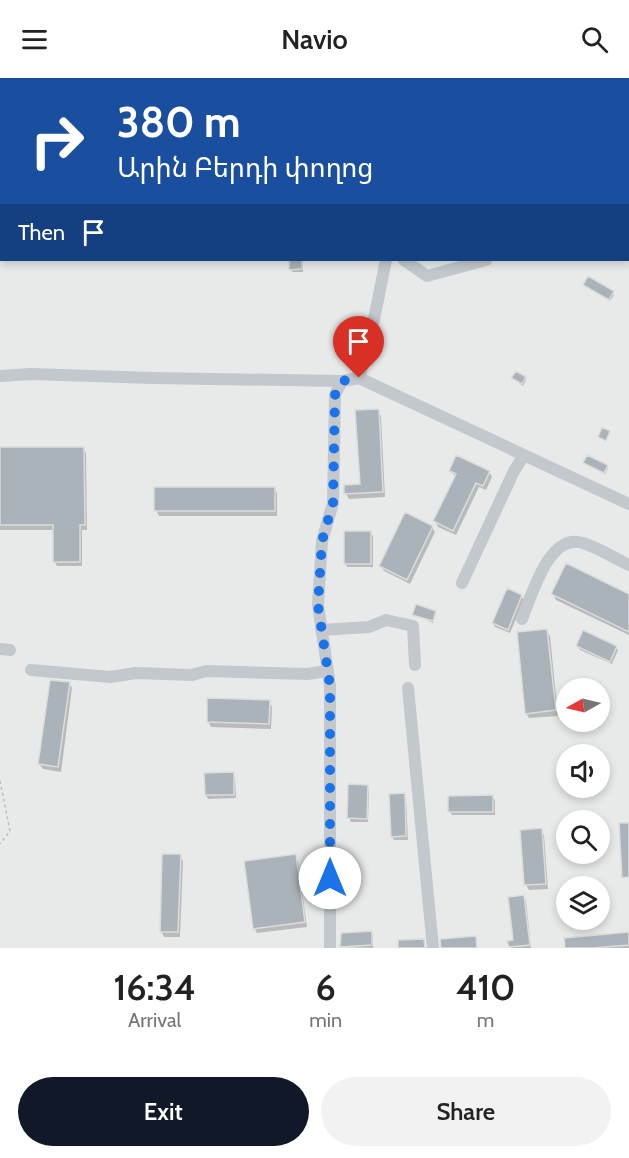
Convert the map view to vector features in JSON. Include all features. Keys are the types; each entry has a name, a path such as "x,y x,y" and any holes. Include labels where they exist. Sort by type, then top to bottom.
{"street":[{"path":"359,378 370,339 386,261"},
{"path":"405,261 427,276 482,261"},
{"path":"0,376 31,374 342,381 359,378 629,504"},
{"path":"330,948 330,686 318,605 322,541 333,503 335,395 342,381"},
{"path":"462,583 514,471 524,455"},
{"path":"522,619 548,560 558,547 572,541 583,543 629,565"},
{"path":"321,630 369,627 386,620 413,626 415,665"},
{"path":"31,670 110,676 136,673 192,675 206,671 307,674 327,671"},
{"path":"408,688 433,948"}],"path":[{"path":"0,781 10,831 0,844"},
{"path":"0,835 4,839"}],"shaded area":[{"path":"0,261 629,261 629,948 0,948"}],"building":[{"path":"289,261 302,261 302,269 289,270"},
{"path":"588,276 614,291 609,300 583,285"},
{"path":"516,371 526,377 522,384 511,378"},
{"path":"379,409 383,492 344,494 344,485 360,484 355,410"},
{"path":"602,427 610,431 606,441 598,437"},
{"path":"0,447 84,447 85,525 80,525 80,562 53,562 53,525 0,525"},
{"path":"456,455 490,471 483,486 476,483 453,531 433,521 456,474 449,471"},
{"path":"587,455 608,465 604,473 583,463"},
{"path":"154,487 275,487 275,511 154,511"},
{"path":"405,512 433,526 407,580 379,566"},
{"path":"344,531 371,531 371,564 344,564"},
{"path":"566,563 629,594 629,632 551,594"},
{"path":"507,588 522,595 508,630 492,623"},
{"path":"416,604 436,611 433,621 412,615"},
{"path":"547,629 556,710 525,714 517,632"},
{"path":"583,630 617,646 610,662 576,646"},
{"path":"50,680 70,682 58,767 38,764"},
{"path":"207,698 270,700 269,724 207,722"},
{"path":"234,772 234,795 205,795 204,773"},
{"path":"348,784 368,785 367,819 347,818"},
{"path":"405,793 406,836 391,837 389,794"},
{"path":"493,795 493,812 448,812 448,796"},
{"path":"619,823 629,823 629,877 622,878"},
{"path":"542,828 546,884 524,885 520,830"},
{"path":"162,854 181,854 178,932 160,932"},
{"path":"296,854 305,922 253,929 244,861"},
{"path":"524,895 530,945 509,947 507,941 513,940 508,897"},
{"path":"372,931 372,945 340,947 341,933"},
{"path":"629,932 629,945 565,948 564,938"},
{"path":"476,936 477,948 441,948 440,939"},
{"path":"424,939 425,948 398,948 398,940"}],"route":[{"path":"330,878 330,686 318,605 319,576 322,541 333,503 335,395 342,381 359,378"}]}
